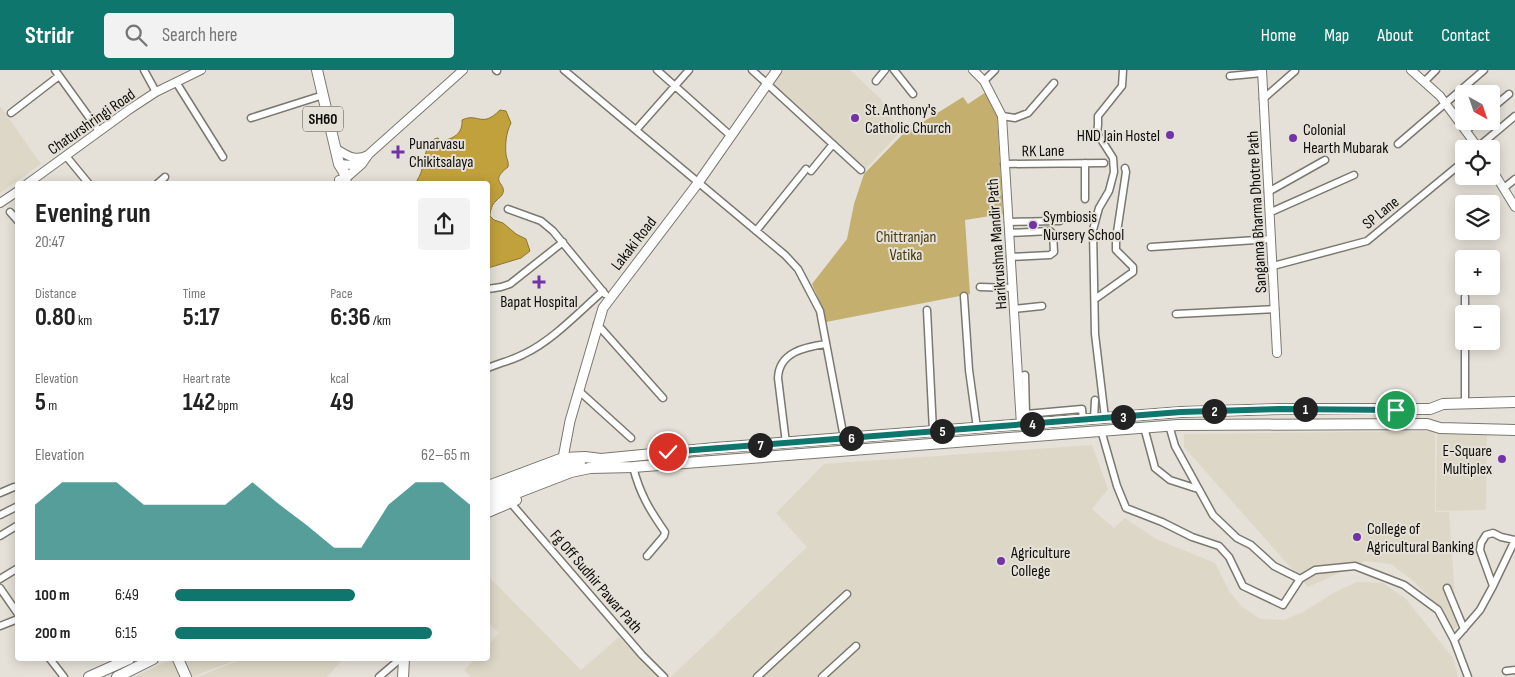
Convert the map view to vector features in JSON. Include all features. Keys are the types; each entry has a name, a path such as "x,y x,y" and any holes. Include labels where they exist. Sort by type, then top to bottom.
{"main road":[{"name":"SH60","path":"311,70 334,162 339,164"},
{"name":"SH60","path":"316,70 343,181"},
{"name":"Lakaki Road","path":"563,458 578,390 606,295 698,183 777,70"},
{"path":"1430,409 1443,404 1515,402"},
{"path":"490,503 572,472 630,455 1177,413 1245,410 1515,408"},
{"path":"1173,425 1177,413"},
{"path":"1427,424 1440,428 1515,430"},
{"path":"490,494 570,464 602,463 633,467 1173,425 1515,424"},
{"path":"490,485 563,458 585,457 602,463"},
{"path":"490,511 602,463"},
{"path":"90,677 125,661"},
{"path":"117,677 149,661"},
{"path":"179,661 186,677"},
{"path":"403,677 404,661"}],"street":[{"path":"144,70 156,92"},
{"name":"Chaturshringi Road","path":"31,181 156,92 201,70"},
{"path":"335,148 354,158 364,158 463,70"},
{"path":"564,70 785,255 798,269 820,312 844,438"},
{"path":"657,70 731,136"},
{"path":"636,130 689,70"},
{"path":"752,70 861,170"},
{"path":"876,81 885,70"},
{"path":"894,70 913,94"},
{"name":"Harikrushna Mandir Path","path":"973,70 984,81 1002,116 1022,425"},
{"path":"984,81 995,70"},
{"path":"1100,419 1095,334 1093,230 1099,208 1109,191 1114,172 1113,158 1098,133 1098,116 1122,86 1123,70"},
{"path":"1411,70 1440,96 1472,140"},
{"path":"1424,82 1436,70"},
{"path":"1398,144 1484,70"},
{"path":"1263,99 1295,71"},
{"path":"1230,76 1262,72"},
{"name":"Sanganna Bharma Dhotre Path","path":"1262,72 1278,353"},
{"path":"11,113 57,73 99,131"},
{"path":"176,82 223,158"},
{"path":"1002,116 1015,118 1028,113 1054,83"},
{"path":"1500,102 1509,94"},
{"path":"251,118 317,97"},
{"path":"1487,140 1515,116"},
{"path":"756,231 833,144"},
{"path":"344,181 370,154"},
{"path":"66,156 87,181"},
{"path":"1268,192 1325,160"},
{"path":"1084,163 1085,199"},
{"name":"RK Lane","path":"1004,164 1104,163"},
{"path":"339,164 352,166 362,164"},
{"path":"1095,299 1133,272 1133,268 1116,250 1125,168"},
{"name":"SP Lane","path":"1273,266 1367,241 1455,168"},
{"path":"1271,212 1354,175"},
{"path":"160,181 165,177"},
{"path":"1504,188 1515,179"},
{"path":"1500,182 1515,208"},
{"path":"0,203 15,192"},
{"path":"490,367 535,348 606,295 563,242 540,221 508,208"},
{"path":"10,212 15,218"},
{"path":"1008,222 1060,221"},
{"path":"1009,233 1050,231 1053,234 1054,252 1050,255 1010,257"},
{"path":"1151,247 1271,240"},
{"path":"490,289 501,288 510,284 563,242"},
{"path":"980,287 1012,288"},
{"path":"964,296 968,370 977,428"},
{"path":"1464,297 1464,305"},
{"path":"1014,309 1042,306"},
{"path":"1176,314 1275,309"},
{"path":"927,310 933,432"},
{"path":"597,324 663,398"},
{"path":"786,443 778,369 785,358 793,353 826,344"},
{"path":"1465,350 1465,403"},
{"path":"1018,377 1025,375 1026,414 1082,409 1083,420"},
{"path":"578,390 631,438"},
{"path":"1095,400 1100,419"},
{"path":"1173,425 1175,446 1213,515 1237,538 1252,545 1274,566 1300,579"},
{"path":"1144,427 1156,468 1170,480 1198,489"},
{"path":"1101,430 1117,486 1126,508 1162,522 1192,537 1219,546 1229,557 1243,586 1284,605 1300,579 1315,570 1355,566 1404,585 1438,610 1454,640 1468,677"},
{"path":"633,467 647,506 665,532 664,536 647,556"},
{"path":"0,493 14,487"},
{"name":"Fg Off Sudhir Pawar Path","path":"510,502 642,655 664,677"},
{"path":"0,515 15,508"},
{"path":"0,536 15,527"},
{"path":"1454,640 1480,610 1493,586 1515,540 1493,533 1486,535 1481,543 1480,550 1493,586"},
{"path":"0,579 15,570"},
{"path":"0,588 15,610"},
{"path":"1447,588 1464,629"},
{"path":"757,677 847,594"},
{"path":"0,626 15,620"},
{"path":"822,677 856,646"},
{"path":"52,661 64,677"},
{"path":"380,677 398,661"},
{"path":"1506,671 1515,670"}],"shaded area":[{"name":"St. Anthony's Catholic Church","path":"784,70 850,70 880,98 900,132 866,169 774,84"},
{"path":"0,106 41,164 0,193"},
{"path":"500,110 506,111 511,123 506,143 508,167 499,176 503,191 502,195 492,206 490,216 490,181 417,181 421,173 428,146 434,139 438,138 441,141 456,135 461,129 462,120 468,118 484,119 494,116"},
{"path":"490,216 526,239 530,251 521,258 490,267"},
{"path":"1487,430 1486,510 1436,511 1437,431"},
{"name":"College of Agricultural Banking","path":"1435,431 1435,512 1449,512 1457,627 1451,630 1430,598 1412,580 1391,564 1365,561 1308,587 1184,447 1184,434"},
{"name":"Agriculture College","path":"1092,445 1108,489 1092,509 1114,528 1125,518 1156,539 1215,563 1229,591 1242,607 1261,619 1284,620 1305,611 1335,592 1357,582 1383,583 1406,599 1453,658 1458,677 671,677 807,547 776,513 824,464"},
{"path":"490,576 581,670 619,637 658,677 471,677 464,670 473,661 490,661 490,643 499,633 490,625"},
{"path":"169,661 233,661 192,677 134,677"},
{"path":"237,661 341,661 327,677 198,677"}],"green space":[{"name":"Chittranjan Vatika","path":"986,92 997,116 1003,214 965,220 970,294 826,322 824,311 812,284 847,239 854,204 864,174 902,135 963,97 968,104"}],"place":[{"name":"St. Anthony's Catholic Church","path":"855,118"},
{"name":"HND Jain Hostel","path":"1170,135"},
{"name":"Colonial Hearth Mubarak","path":"1293,138"},
{"name":"Punarvasu Chikitsalaya","path":"398,152"},
{"name":"Symbiosis Nursery School","path":"1033,225"},
{"name":"Bapat Hospital","path":"539,282"},
{"name":"E-Square Multiplex","path":"1502,459"},
{"name":"College of Agricultural Banking","path":"1357,537"},
{"name":"Agriculture College","path":"1001,561"}],"route":[{"path":"668,452 1181,412 1280,409 1396,410"}]}
